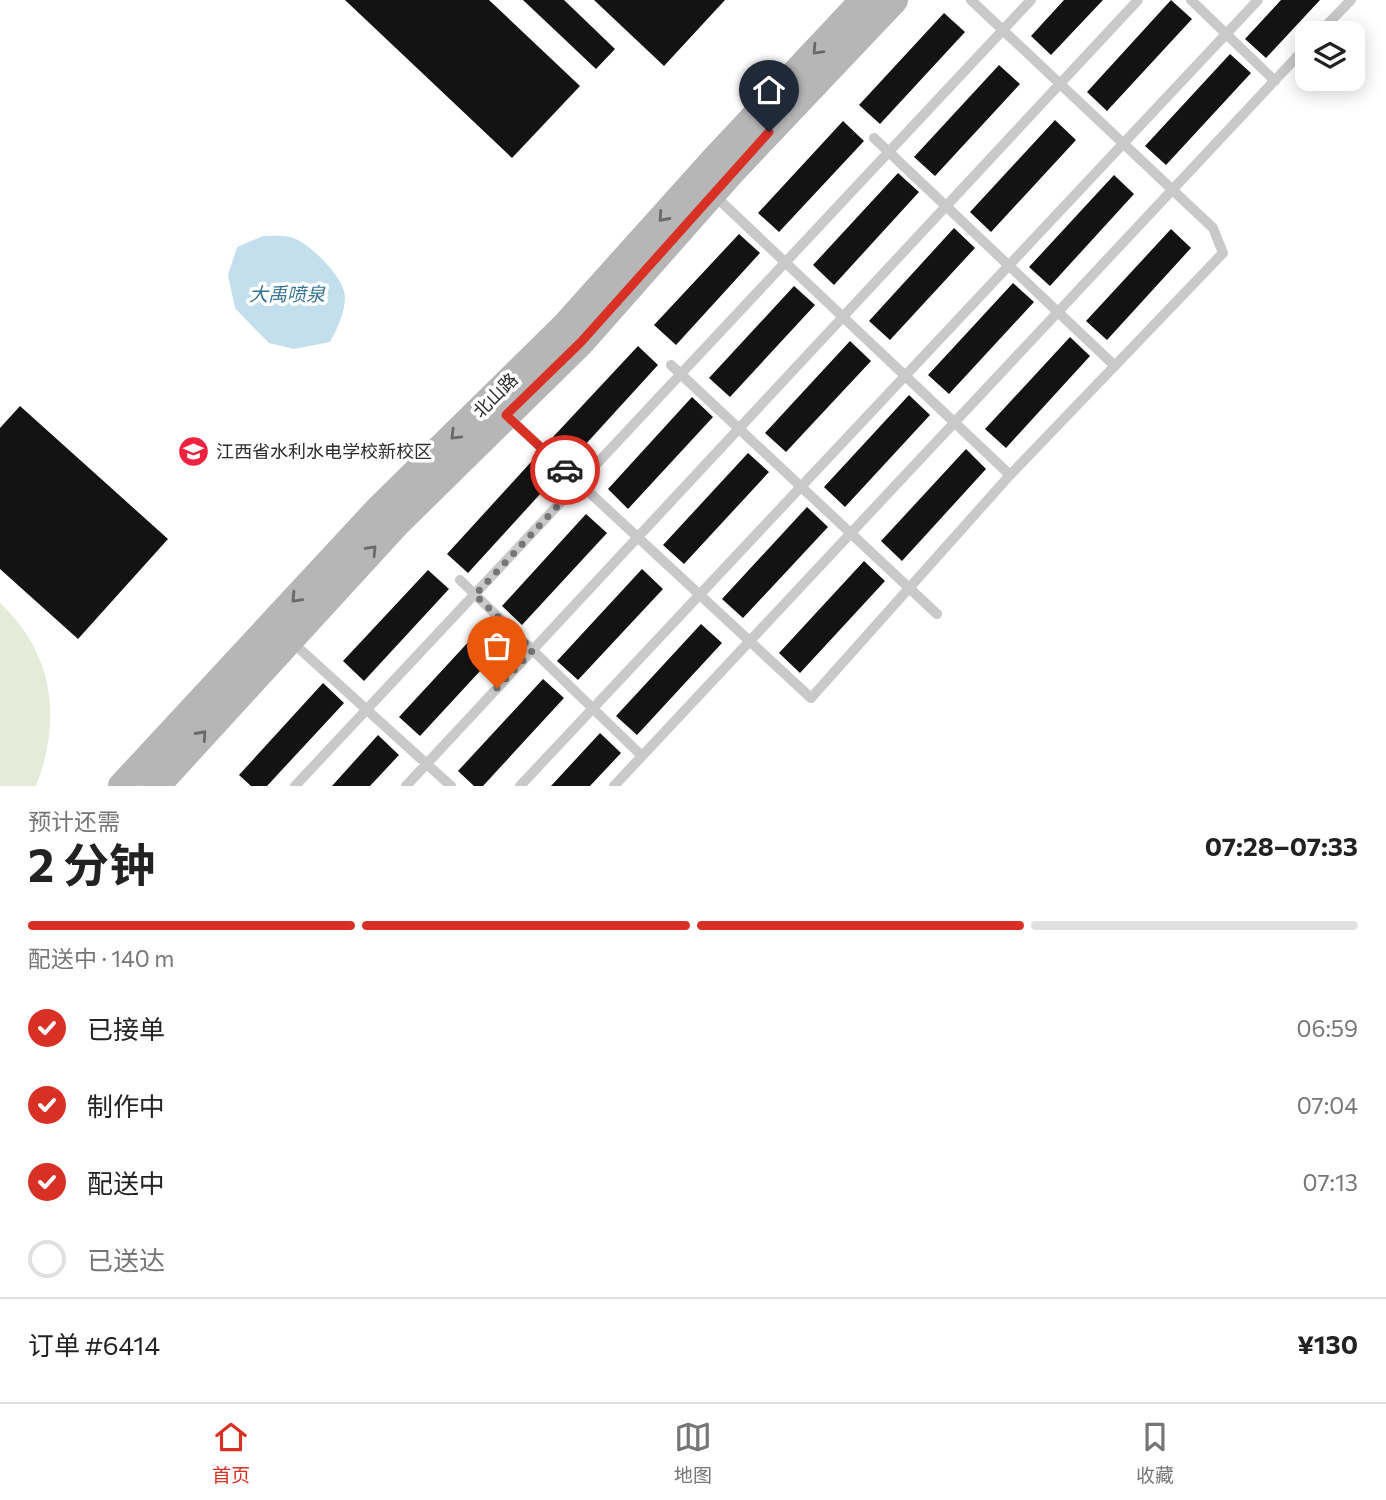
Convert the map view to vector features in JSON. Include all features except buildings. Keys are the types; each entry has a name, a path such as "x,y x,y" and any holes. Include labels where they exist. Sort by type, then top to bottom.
{"street":[{"name":"北山路","path":"122,786 378,510 565,326 715,159 864,0"},
{"name":"北山路","path":"156,786 396,524 581,342 712,194 894,0"}],"lane":[{"path":"506,415 811,698 1010,474 1223,253 1213,228 971,0"},
{"path":"295,786 1031,0"},
{"path":"406,786 1138,0"},
{"path":"1191,0 1275,81"},
{"path":"520,786 1258,0"},
{"path":"1331,21 1351,0"},
{"path":"614,786 1295,59"},
{"path":"874,138 1115,366"},
{"path":"712,194 1010,474"},
{"path":"671,365 937,614"},
{"path":"460,580 642,756"},
{"path":"289,640 451,786"}],"green space":[{"path":"0,603 32,644 48,688 49,736 36,786 0,786"}],"water":[{"name":"大禹喷泉","path":"263,236 290,237 306,245 339,279 345,302 330,342 294,349 269,343 235,308 228,275 237,247"}],"way so far":[{"path":"497,688 533,650 475,595 579,483 565,470"}],"place":[{"name":"江西省水利水电学校新校区","path":"193,451"}],"route":[{"path":"565,470 506,415 581,342 769,132"}]}
